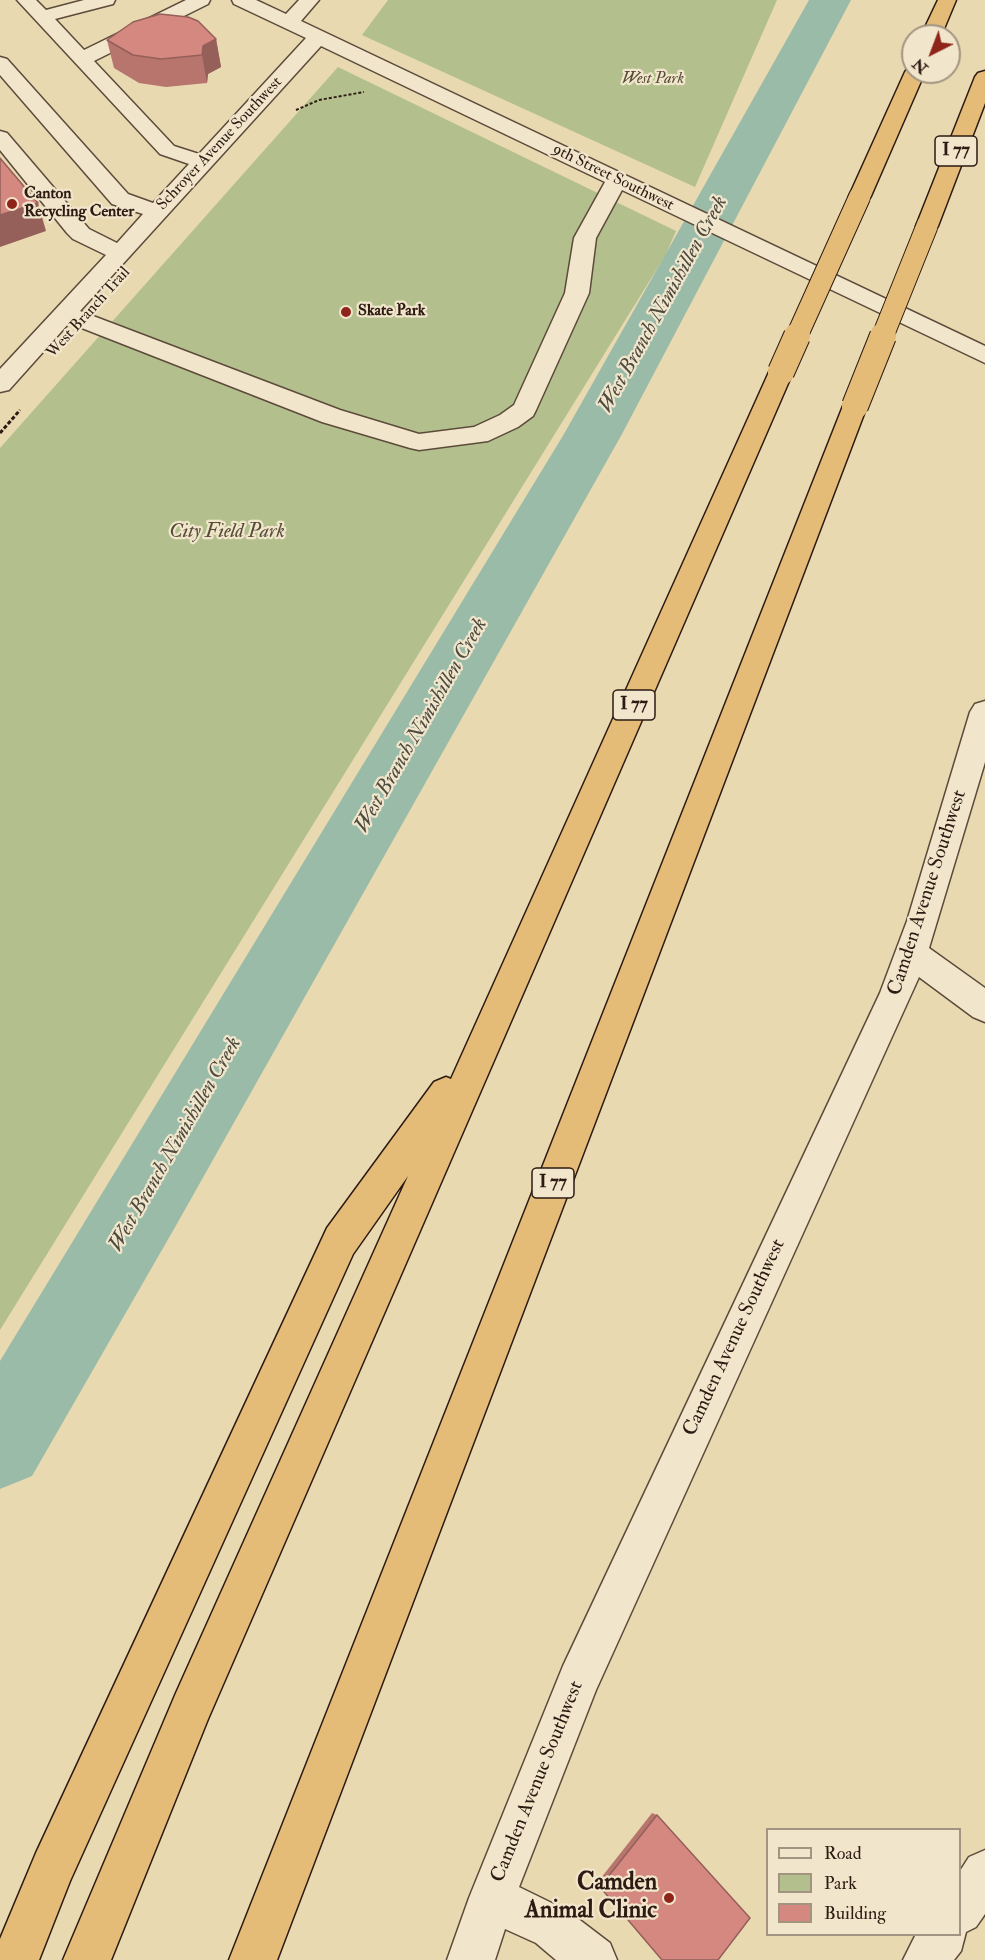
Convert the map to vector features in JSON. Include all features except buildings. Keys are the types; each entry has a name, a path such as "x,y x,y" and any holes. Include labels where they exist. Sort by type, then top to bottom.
{"highway":[{"path":"936,24 947,0"},
{"name":"I 77","path":"253,1960 985,76"},
{"name":"I 77","path":"87,1960 191,1708 910,84"},
{"path":"15,1960 52,1869 340,1241 486,1038"}],"street":[{"path":"26,0 167,150 203,162"},
{"path":"42,17 106,0"},
{"path":"82,59 167,9 201,0"},
{"name":"9th Street Southwest","path":"241,0 985,355"},
{"path":"289,22 310,0"},
{"name":"Schroyer Avenue Southwest","path":"0,384 319,36"},
{"path":"0,63 120,198 157,212"},
{"path":"0,137 81,234 120,253"},
{"path":"64,313 331,416 419,442 479,435 508,421 524,410 577,293 585,238 617,180"},
{"name":"Camden Avenue Southwest","path":"471,1960 492,1898 578,1681 897,993 985,712"},
{"path":"911,952 985,1007"},
{"path":"961,1909 985,1873"},
{"path":"492,1898 552,1927 593,1960"},
{"path":"927,1960 943,1936"}],"path":[{"path":"289,114 319,100 369,92 399,75"},
{"path":"0,433 23,407"}],"green space":[{"name":"West Park","path":"388,0 777,0 695,187 362,35"},
{"name":"City Field Park","path":"338,67 676,231 665,256 0,1330 0,448"}],"waterway":[{"name":"West Branch Nimishillen Creek","path":"0,1444 145,1201 593,434 830,0"}],"place":[{"name":"Canton Recycling Center","path":"12,204"},
{"name":"Skate Park","path":"346,312"},
{"name":"Camden Animal Clinic","path":"669,1898"}]}
